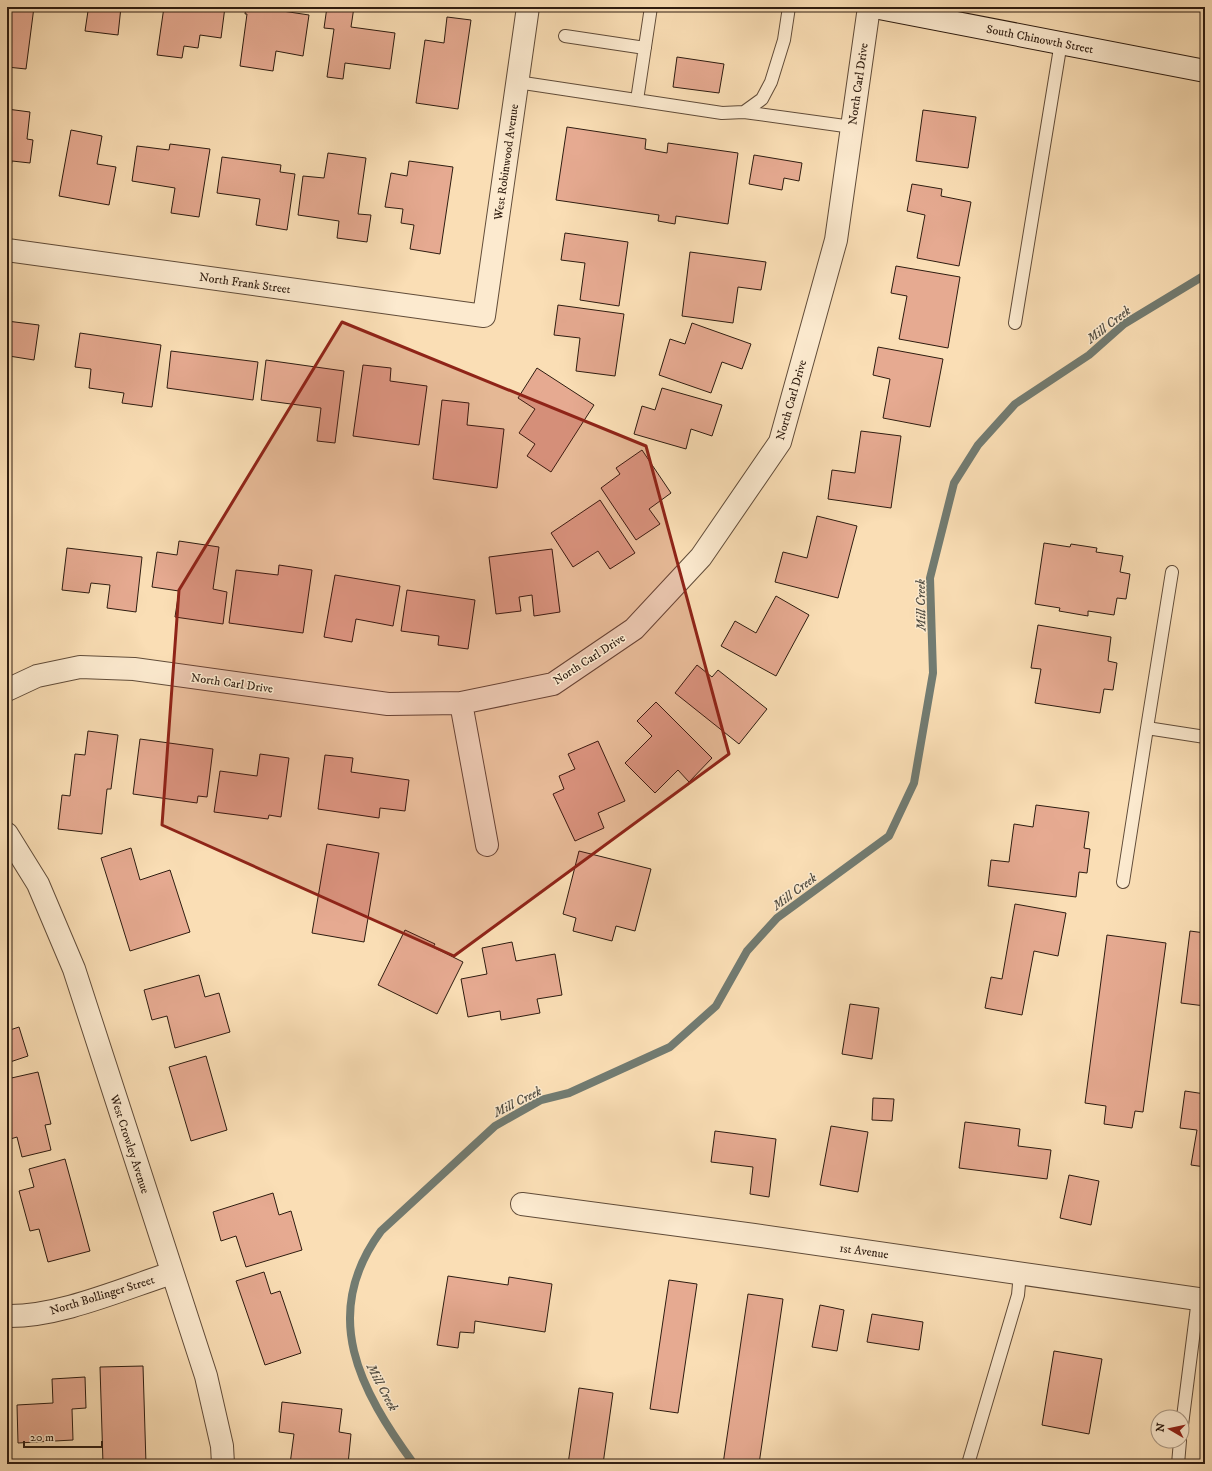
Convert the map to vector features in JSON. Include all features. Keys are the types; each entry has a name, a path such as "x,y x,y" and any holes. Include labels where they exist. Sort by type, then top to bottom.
{"street":[{"name":"West Robinwood Avenue","path":"484,316 528,7"},
{"name":"North Carl Drive","path":"7,690 37,676 80,667 134,669 388,704 461,703 553,684 634,629 701,557 780,442 836,240 869,7"},
{"name":"South Chinowth Street","path":"874,7 1205,71"},
{"name":"North Frank Street","path":"7,250 484,316"},
{"path":"461,703 487,845"},
{"name":"West Crowley Avenue","path":"7,834 38,884 74,970 206,1376 222,1446 223,1464"},
{"name":"1st Avenue","path":"522,1204 762,1236 1201,1300"},
{"name":"North Bollinger Street","path":"7,1316 18,1316 64,1308 172,1273"}],"lane":[{"path":"637,100 651,7"},
{"path":"744,112 762,99 771,82 784,40 789,7"},
{"path":"566,36 645,48"},
{"path":"1015,323 1061,42"},
{"path":"518,82 722,113 744,112 852,127"},
{"path":"1123,882 1172,572"},
{"path":"1147,728 1205,737"},
{"path":"968,1464 1018,1296 1020,1274"},
{"path":"1185,1409 1201,1300"},
{"path":"1178,1464 1179,1449"}],"highlighted area":[{"path":"342,322 646,446 729,754 454,956 162,825 179,590"}],"building":[{"path":"7,7 34,7 26,69 7,67"},
{"path":"71,7 121,7 118,35 85,31 88,11 71,9"},
{"path":"164,7 225,7 221,38 200,35 198,48 184,46 182,58 157,55"},
{"path":"246,7 276,7 276,10 309,15 303,56 276,51 273,71 240,66 247,14 245,14"},
{"path":"327,7 354,7 351,27 395,33 390,69 345,63 343,79 327,77 334,29 324,28"},
{"path":"447,17 471,20 458,109 416,103 425,40 444,43"},
{"path":"677,57 724,64 719,93 673,87"},
{"path":"7,109 30,112 27,139 33,140 30,163 12,161 7,193"},
{"path":"923,110 976,117 968,168 916,161"},
{"path":"567,127 646,139 645,149 667,153 668,143 738,153 728,224 676,216 675,224 658,221 659,215 556,200"},
{"path":"71,130 102,136 97,164 116,167 109,205 59,196"},
{"path":"170,144 210,149 199,217 171,213 175,188 132,181 137,146 169,150"},
{"path":"328,153 366,158 358,214 371,215 367,242 337,238 339,221 298,215 303,176 324,178"},
{"path":"754,155 802,163 799,181 784,178 782,190 749,184"},
{"path":"222,157 281,165 280,172 295,174 287,230 256,225 260,199 217,193"},
{"path":"409,161 453,167 440,254 410,249 414,225 401,223 403,209 385,207 391,173 407,176"},
{"path":"912,184 942,189 941,196 971,202 959,266 917,258 925,215 907,211"},
{"path":"565,233 628,242 619,306 580,300 585,263 561,260"},
{"path":"690,252 766,262 761,290 738,287 733,323 682,316"},
{"path":"896,266 960,277 948,348 899,339 907,296 891,293"},
{"path":"558,305 624,314 615,376 576,371 580,338 554,335"},
{"path":"7,321 39,325 34,360 9,356 7,371"},
{"path":"692,323 751,344 742,369 722,362 711,393 659,375 670,339 685,344"},
{"path":"80,333 161,345 152,407 122,403 124,393 89,388 91,369 75,367"},
{"path":"878,347 943,359 930,427 883,418 890,379 873,375"},
{"path":"171,351 258,362 253,400 167,388"},
{"path":"266,360 344,371 335,443 317,441 321,408 261,400"},
{"path":"363,365 391,368 390,381 427,386 419,445 353,436"},
{"path":"537,368 594,405 551,472 527,456 535,444 519,433 535,409 518,398"},
{"path":"662,388 722,405 712,436 691,429 686,449 634,434 642,406 655,410"},
{"path":"7,400 11,400 7,426"},
{"path":"442,400 469,403 467,425 504,429 497,488 433,479"},
{"path":"861,431 901,436 891,508 828,499 832,470 855,473"},
{"path":"642,450 671,493 649,509 660,524 636,540 601,488 620,474 616,468"},
{"path":"600,500 635,553 610,569 598,551 573,567 551,533"},
{"path":"817,516 857,526 838,598 775,582 783,552 807,558"},
{"path":"179,541 219,547 213,589 227,592 223,624 175,617 179,591 152,587 157,552 177,555"},
{"path":"1044,543 1070,547 1071,544 1097,548 1096,552 1123,556 1120,572 1130,574 1126,599 1117,598 1114,615 1088,611 1088,616 1059,611 1060,608 1035,604"},
{"path":"67,548 142,557 136,612 107,608 110,585 91,583 89,593 62,590"},
{"path":"552,549 560,612 534,616 532,595 519,597 521,611 496,614 489,557"},
{"path":"279,565 312,570 303,633 229,623 236,570 278,575"},
{"path":"335,575 400,586 393,626 356,619 352,642 324,637"},
{"path":"407,590 475,600 468,649 438,645 439,636 401,631"},
{"path":"776,596 809,615 776,676 721,646 735,621 756,633"},
{"path":"1038,625 1111,637 1108,661 1117,663 1113,690 1104,689 1100,713 1035,703 1041,669 1031,668"},
{"path":"697,665 712,677 718,670 767,709 739,744 675,693"},
{"path":"656,702 712,758 689,782 678,770 655,793 625,763 652,736 637,721"},
{"path":"88,731 118,735 111,789 107,789 102,834 58,829 62,795 70,796 75,754 85,755"},
{"path":"140,739 213,749 207,797 198,796 197,803 133,794"},
{"path":"598,741 625,801 598,813 604,828 575,841 553,794 564,789 559,776 575,769 568,754"},
{"path":"260,754 289,758 281,817 269,815 268,819 214,812 220,771 257,776"},
{"path":"325,755 353,758 351,772 409,780 405,811 380,808 379,818 318,809"},
{"path":"1036,805 1089,812 1084,848 1090,849 1087,873 1079,872 1076,897 988,886 991,860 1009,862 1014,824 1033,827"},
{"path":"327,844 379,853 364,942 312,933"},
{"path":"131,848 140,880 170,870 190,932 130,951 101,858"},
{"path":"579,851 651,869 635,931 616,926 612,941 573,931 576,918 563,914"},
{"path":"1015,904 1066,913 1058,956 1034,951 1022,1015 985,1008 991,977 1002,979"},
{"path":"405,930 435,944 433,947 463,962 437,1014 378,985"},
{"path":"1190,931 1205,933 1205,1006 1181,1003"},
{"path":"1107,935 1166,943 1143,1112 1135,1111 1132,1128 1104,1124 1106,1106 1085,1103"},
{"path":"512,942 516,961 555,954 562,995 537,999 540,1013 501,1020 500,1011 468,1017 461,979 487,974 482,948"},
{"path":"199,975 205,997 219,993 230,1032 175,1048 167,1016 152,1020 144,990"},
{"path":"850,1004 879,1008 872,1059 842,1054"},
{"path":"19,1027 28,1056 7,1063 7,1031"},
{"path":"206,1056 227,1130 191,1141 169,1067"},
{"path":"38,1072 51,1124 45,1125 51,1150 22,1157 17,1137 7,1140 7,1079"},
{"path":"1185,1091 1205,1094 1205,1167 1191,1165 1197,1130 1180,1128"},
{"path":"873,1098 894,1099 892,1121 872,1120"},
{"path":"965,1122 1020,1129 1018,1146 1051,1150 1047,1179 959,1168"},
{"path":"831,1126 868,1132 858,1192 820,1185"},
{"path":"715,1131 776,1139 769,1197 750,1194 753,1167 711,1162"},
{"path":"65,1159 90,1251 48,1262 39,1229 30,1231 19,1191 34,1187 29,1169"},
{"path":"1069,1175 1099,1181 1091,1225 1060,1218"},
{"path":"273,1193 279,1215 291,1211 302,1250 246,1267 236,1236 221,1241 213,1212"},
{"path":"264,1272 271,1294 280,1291 301,1353 265,1365 236,1281"},
{"path":"448,1276 508,1285 509,1277 552,1284 545,1332 475,1321 474,1333 460,1332 458,1348 437,1345"},
{"path":"669,1280 697,1284 678,1413 650,1409"},
{"path":"748,1294 783,1299 759,1464 723,1464"},
{"path":"820,1305 844,1310 837,1351 812,1347"},
{"path":"872,1314 923,1322 919,1350 867,1342"},
{"path":"1054,1351 1102,1359 1089,1434 1042,1425"},
{"path":"143,1366 146,1464 103,1464 100,1367"},
{"path":"85,1377 86,1408 72,1409 73,1440 18,1443 17,1405 53,1403 52,1379"},
{"path":"579,1388 613,1393 603,1464 568,1464"},
{"path":"282,1402 342,1409 339,1432 351,1434 348,1464 290,1464 294,1434 279,1432"}],"waterway":[{"name":"Mill Creek","path":"414,1464 377,1408 363,1380 354,1351 350,1322 352,1292 362,1262 381,1231 495,1126 541,1100 569,1093 670,1047 716,1006 747,951 777,918 889,836 914,783 933,673 930,578 954,483 978,445 1015,404 1089,355 1124,324 1205,275"}]}
